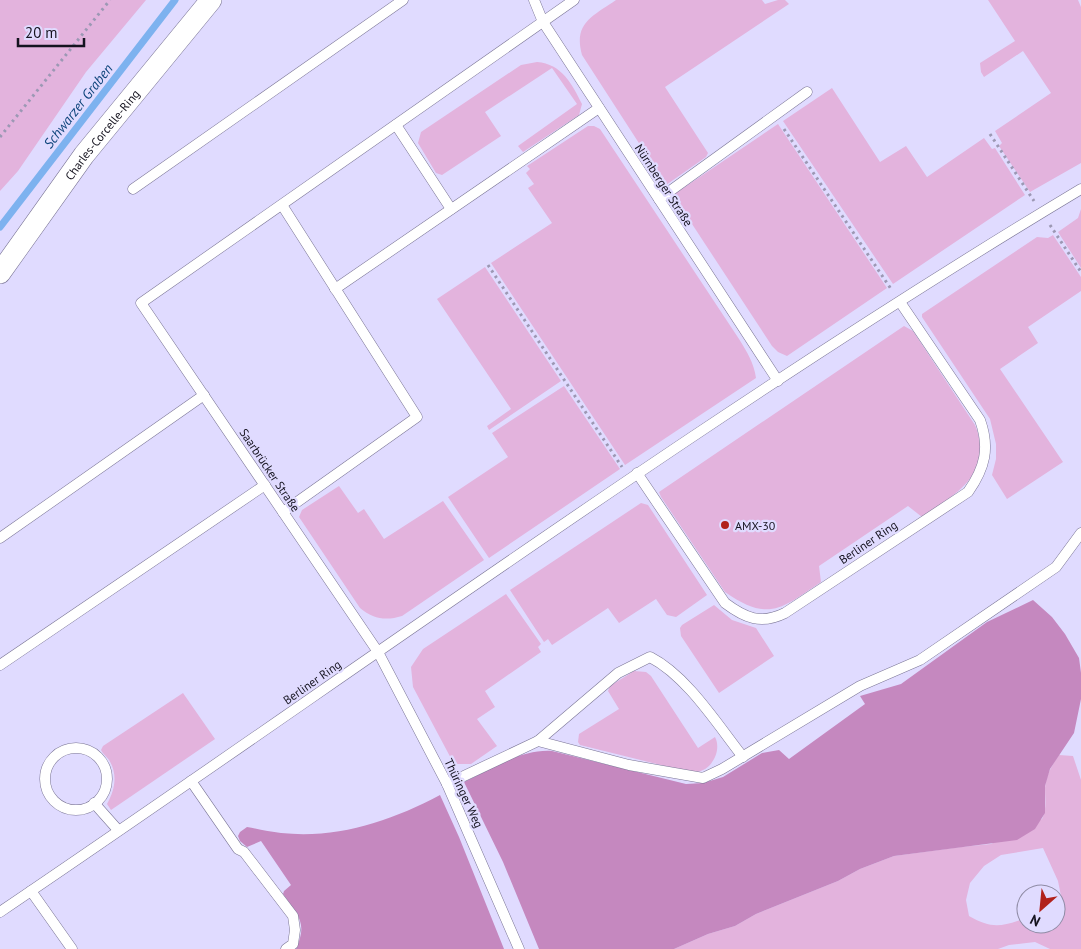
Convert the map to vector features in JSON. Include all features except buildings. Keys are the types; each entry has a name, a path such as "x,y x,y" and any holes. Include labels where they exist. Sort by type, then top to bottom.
{"street":[{"name":"Charles-Corcelle-Ring","path":"0,273 84,155 210,0"}],"lane":[{"path":"134,189 403,0"},
{"name":"Nürnberger Straße","path":"534,0 543,22 778,381"},
{"path":"283,512 417,418 282,205 574,0"},
{"path":"658,199 807,92"},
{"path":"335,289 599,108"},
{"path":"396,125 451,209"},
{"name":"Berliner Ring","path":"0,912 634,476 900,302 1081,189"},
{"name":"Saarbrücker Straße","path":"282,205 141,303 378,652"},
{"name":"Berliner Ring","path":"634,476 725,603 737,612 762,620 775,618 785,613 968,492 978,478 984,463 985,435 980,420 900,302"},
{"path":"0,538 204,395"},
{"path":"0,665 265,485"},
{"path":"538,741 629,765 703,778 743,757 860,686 920,660 1056,568 1081,533"},
{"name":"Thüringer Weg","path":"378,652 447,784 519,949"},
{"path":"447,784 538,741 618,673 650,657 661,662 681,678 743,757"},
{"path":"82,749 96,756 102,762 107,778 106,786 103,793 94,803 86,808 70,809 62,807 50,796 47,789 46,773 48,765 59,753 66,750 82,749"},
{"path":"191,781 238,849 244,852 293,916 296,930 293,944 286,949"},
{"path":"94,803 118,830"},
{"path":"31,891 72,949"}],"path":[{"path":"0,137 110,0"},
{"path":"784,129 900,302"},
{"path":"488,265 634,476"}],"shaded area":[{"path":"0,0 146,0 86,72 18,171 0,191"},
{"path":"616,0 762,0 765,4 785,0 789,4 665,87 708,153 706,157 666,185 582,55 580,35 583,28 593,16"},
{"path":"988,0 1078,0 1081,7 1081,163 1030,192 999,146 1002,143 995,131 1051,93 1023,51 984,77 981,72 980,63 1015,41"},
{"path":"537,62 560,71 570,82 582,104 579,115 523,152 518,146 577,104 552,68 485,112 501,136 442,175 436,173 418,143 421,132 521,65"},
{"path":"832,88 880,162 906,146 927,177 984,138 992,149 995,148 1025,195 893,284 783,121"},
{"path":"778,124 887,288 787,356 778,352 772,346 673,195"},
{"path":"588,126 600,129 739,339 752,362 756,378 625,465 491,263 552,223 528,188 534,184 526,173 530,169 527,166"},
{"path":"1081,209 1081,268 1058,232 1078,218"},
{"path":"1053,235 1081,277 1081,291 1028,327 1038,343 1000,369 1063,462 1007,499 992,475 996,459 996,444 990,419 922,317 922,314 1037,237 1048,238"},
{"path":"485,267 561,381 489,430 487,426 511,409 437,299"},
{"path":"904,326 913,331 975,425 980,442 980,456 976,469 959,490 922,517 908,506 819,566 821,582 796,599 785,605 764,609 740,602 725,592 659,492"},
{"path":"564,386 620,469 489,558 448,497 508,457 492,433"},
{"path":"339,486 358,513 364,509 384,539 443,501 484,560 402,616 385,619 370,615 360,608 299,517 302,510"},
{"path":"641,503 648,505 707,595 676,617 667,615 656,599 619,623 608,608 552,645 548,639 544,642 510,590"},
{"path":"506,594 541,644 538,647 541,652 485,691 495,707 477,719 497,746 471,764 454,764 413,687 411,667 423,649"},
{"path":"1033,600 1052,617 1065,634 1079,658 1081,673 1081,699 1074,733 1050,769 1045,786 1045,813 1035,829 1017,840 894,856 756,914 735,926 708,934 674,949 539,949 503,862 464,782 506,761 540,751 552,751 686,784 703,783 723,777 762,753 779,750 789,759 865,704 860,696 901,684 987,622"},
{"path":"714,605 732,620 756,628 774,656 719,693 681,636 680,628"},
{"path":"634,671 646,672 651,676 698,748 715,737 717,742 716,753 707,768 697,772 689,772 580,745 578,742 579,734 619,709 608,691 610,686"},
{"path":"183,693 215,739 111,810 107,804 114,788 114,771 109,760 101,750 103,746"},
{"path":"1059,755 1073,756 1081,780 1081,949 1050,949 1035,942 1009,945 998,949 674,949 708,934 735,926 756,914 894,856 991,844 1042,819 1045,808 1045,788 1050,770"},
{"path":"440,795 504,949 296,949 300,940 300,920 283,894 291,885 261,841 247,847 240,841 238,836 240,832 247,827 277,833 302,834 343,830 383,820"}],"waterway":[{"name":"Schwarzer Graben","path":"0,227 175,0"}],"place":[{"name":"AMX-30","path":"725,525"}]}
